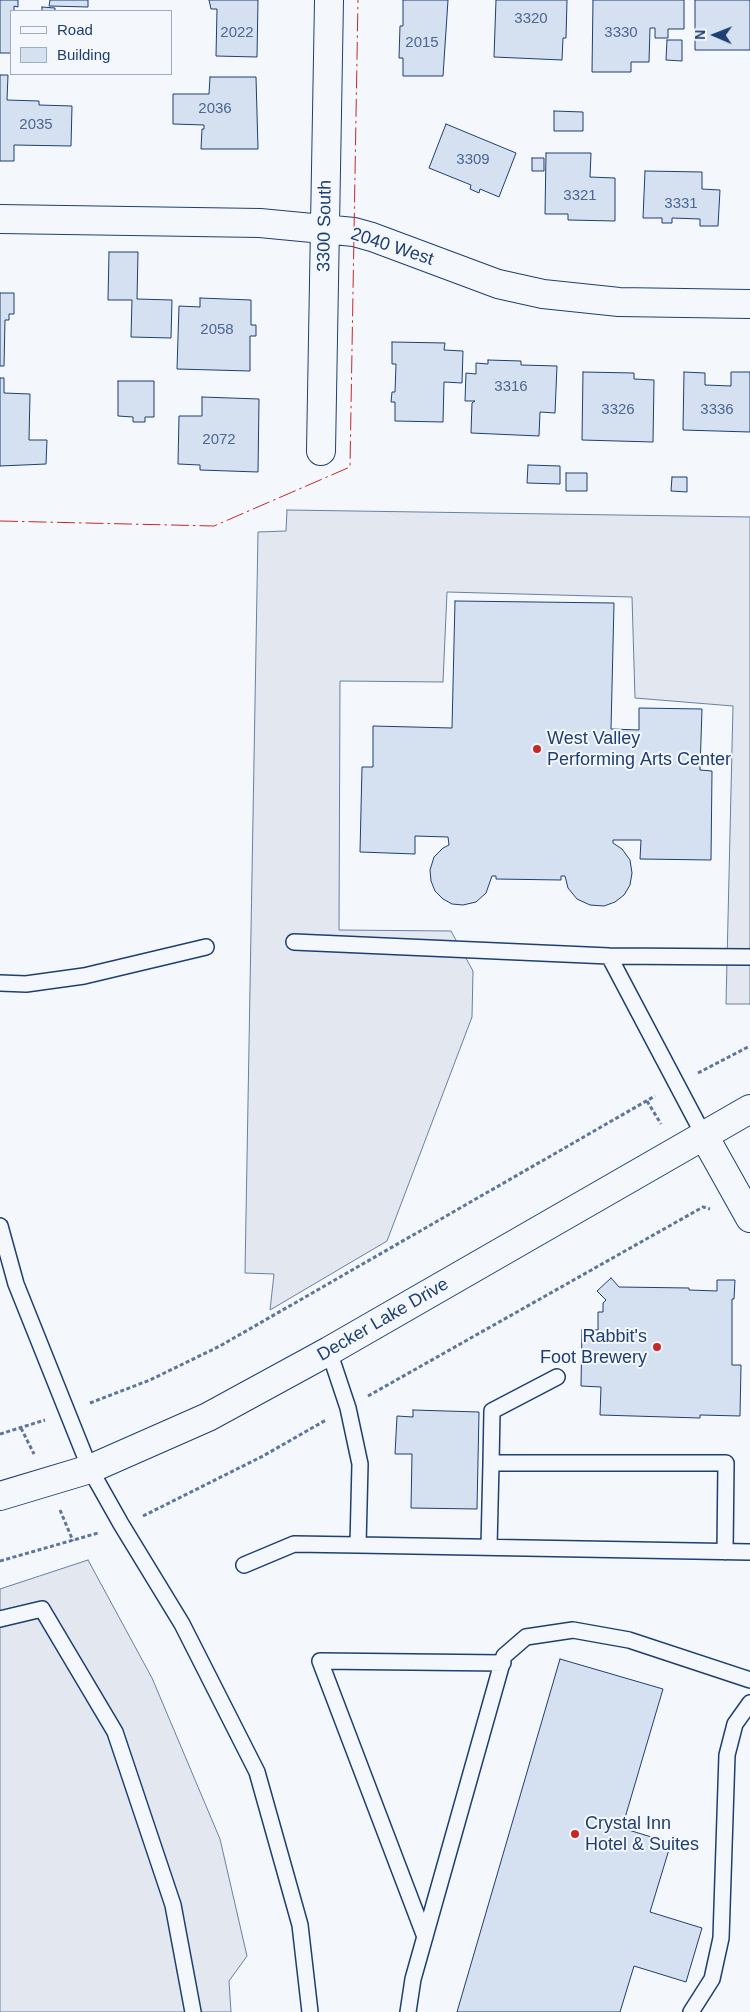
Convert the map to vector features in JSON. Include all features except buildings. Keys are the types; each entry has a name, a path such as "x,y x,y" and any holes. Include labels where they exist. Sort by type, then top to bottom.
{"street":[{"name":"3300 South","path":"321,452 329,0"},
{"name":"2040 West","path":"0,219 260,223 354,232 498,284 543,294 619,302 750,304"},
{"name":"Decker Lake Drive","path":"0,1496 90,1469 208,1417 329,1351 703,1134 749,1112"},
{"path":"703,1134 750,1218"}],"lane":[{"path":"294,942 609,956 750,957"},
{"path":"0,983 26,984 84,976 206,947"},
{"path":"609,956 703,1134"},
{"path":"0,1226 16,1284 90,1469 182,1624 257,1772 300,1925 310,2012"},
{"path":"329,1351 348,1408 360,1464 358,1545"},
{"path":"489,1547 492,1411 557,1377"},
{"path":"491,1463 726,1463 725,1552"},
{"path":"244,1566 294,1544 750,1552"},
{"path":"0,1619 42,1609 115,1732 173,1905 193,2012"},
{"path":"408,2012 413,1979 504,1656 526,1636 573,1630 629,1640 750,1680"},
{"path":"426,1937 320,1661 502,1663"},
{"path":"691,2012 712,1979 721,1938 727,1755 735,1724 750,1703"}],"path":[{"path":"706,1069 750,1046"},
{"path":"104,1398 150,1380 220,1346 662,1093"},
{"path":"646,1101 654,1113"},
{"path":"156,1511 263,1456 703,1207 710,1209"},
{"path":"0,1434 32,1425"},
{"path":"21,1428 27,1439"},
{"path":"66,1524 73,1541"},
{"path":"0,1561 86,1538"}],"shaded area":[{"path":"287,510 750,517 750,1004 726,1004 733,706 635,698 632,597 447,592 443,682 340,681 339,930 451,931 473,971 472,1017 387,1241 270,1310 274,1274 245,1273 258,532 286,531"},
{"path":"88,1560 152,1678 220,1839 247,1956 229,1981 231,2012 0,2012 0,1589"}],"power":[{"path":"0,521 214,526 350,467 358,0"}],"place":[{"name":"West Valley Performing Arts Center","path":"537,749"},
{"name":"Rabbit's Foot Brewery","path":"657,1347"},
{"name":"Crystal Inn Hotel & Suites","path":"575,1834"}]}
